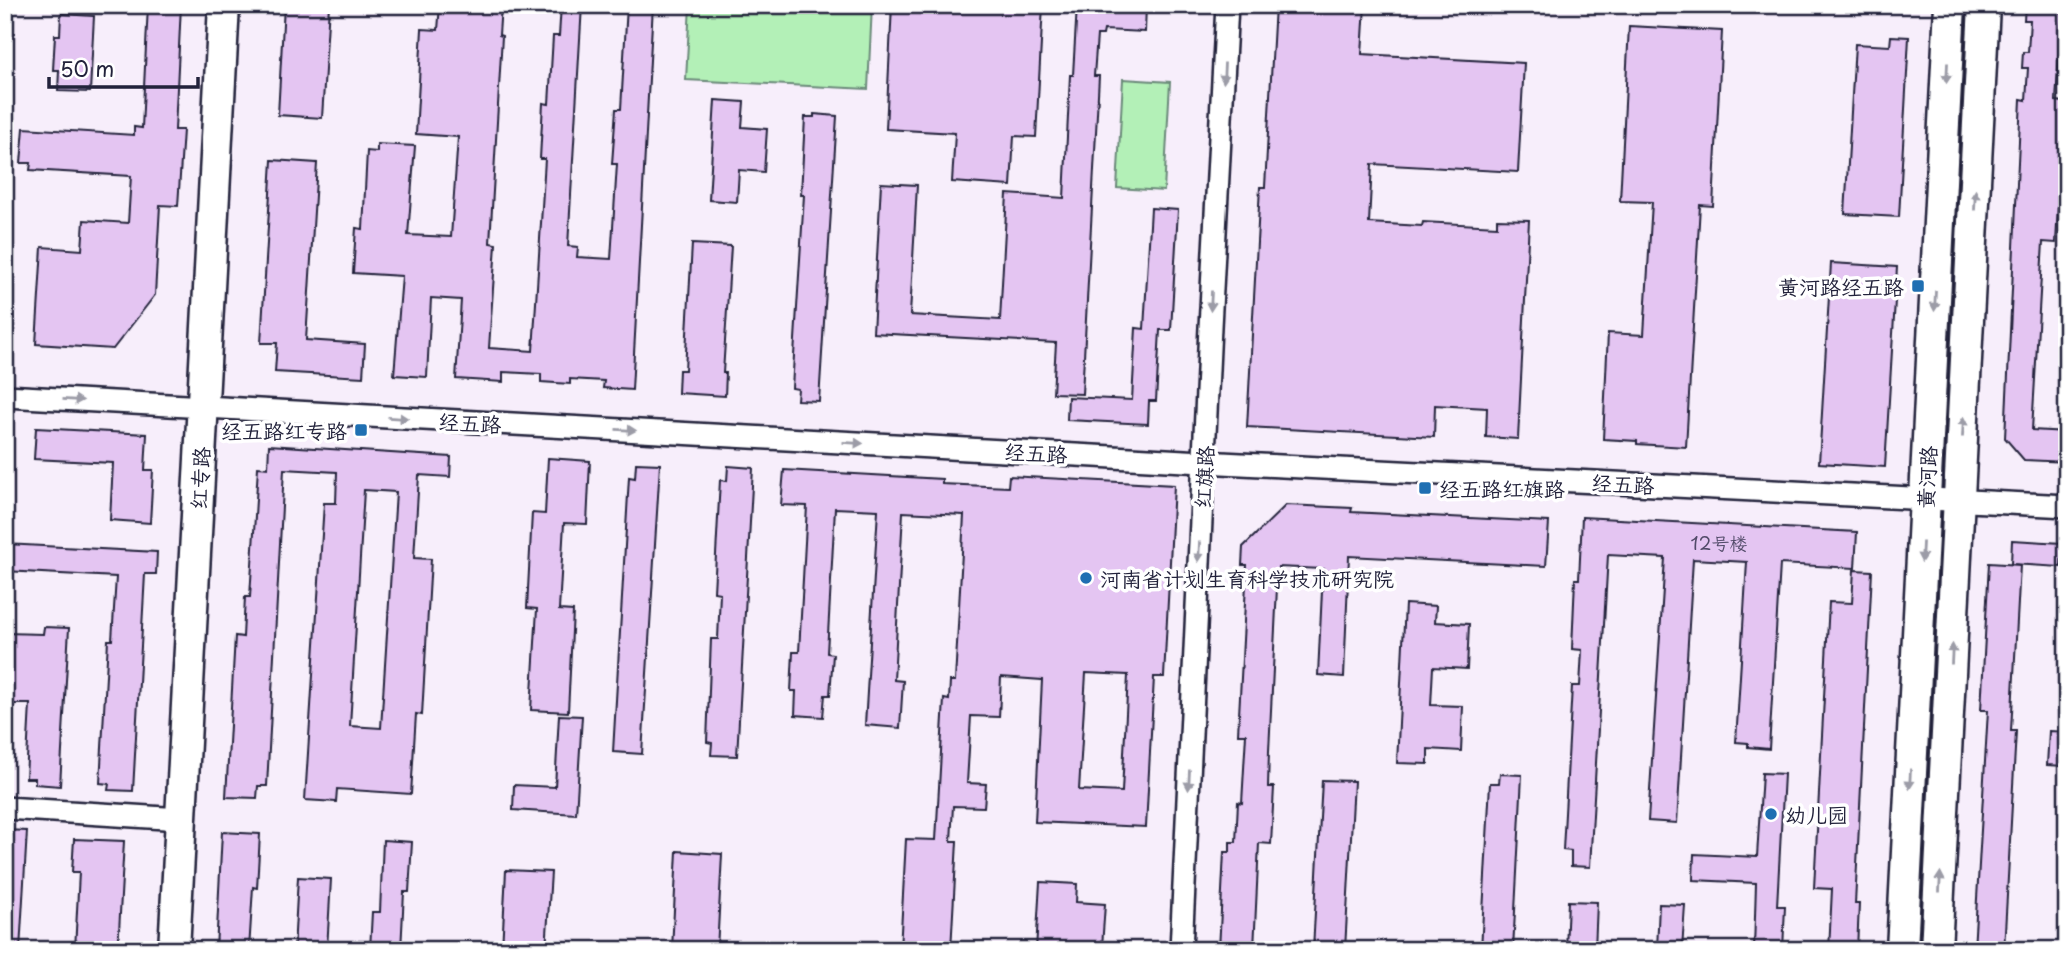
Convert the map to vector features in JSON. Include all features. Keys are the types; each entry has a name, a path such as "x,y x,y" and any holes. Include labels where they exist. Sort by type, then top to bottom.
{"main road":[{"name":"红专路","path":"174,950 224,5"},
{"name":"黄河路","path":"1902,950 1950,5"},
{"name":"黄河路","path":"1936,950 1984,5"}],"street":[{"name":"红旗路","path":"1181,950 1227,5"},
{"name":"经五路","path":"5,396 2067,506"},
{"path":"5,808 181,819"}],"green space":[{"path":"690,5 872,5 868,89 686,80"},
{"path":"1626,5 1753,5 1746,9"},
{"path":"1123,79 1170,82 1164,191 1117,188"}],"building":[{"path":"148,5 181,5 175,130 183,130 178,206 160,205 155,295 113,349 36,344 42,247 82,250 84,220 128,223 131,176 30,170 31,163 21,163 24,128 134,135 134,127 142,128"},
{"path":"284,5 329,5 322,118 278,115"},
{"path":"440,5 501,5 499,35 502,36 490,243 496,244 489,348 533,351 545,159 540,159 543,103 549,104 553,36 559,36 561,5 582,5 568,246 578,247 577,257 611,259 617,164 612,164 616,109 621,109 627,5 653,5 632,390 603,388 604,381 570,379 570,384 541,382 541,374 503,372 503,382 456,379 461,300 431,298 427,377 394,375 402,276 353,273 356,228 363,229 367,151 377,152 377,144 415,146 408,235 451,237 458,137 416,134 422,29 438,30"},
{"path":"892,5 1043,5 1036,137 1014,136 1011,186 952,182 955,133 886,129"},
{"path":"1077,5 1146,5 1145,32 1104,30 1103,35 1097,35 1094,76 1099,76 1082,394 1053,393 1056,343 873,333 881,183 917,185 910,315 1000,320 1007,194 1064,198 1070,75 1073,75"},
{"path":"1275,5 1365,5 1362,54 1524,63 1518,172 1372,164 1369,223 1422,226 1423,222 1497,226 1497,219 1529,220 1518,439 1486,437 1487,408 1435,405 1434,437 1247,427 1260,187 1265,187"},
{"path":"2025,5 2062,5 2056,101 2064,102 2056,243 2043,242 2032,430 2067,432 2067,462 2024,460 2005,438 2021,99 2026,100 2028,68 2022,68 2023,52 2028,52 2030,20 2024,20"},
{"path":"61,14 94,16 90,92 58,91 59,70 53,70 55,35 60,35"},
{"path":"1629,26 1722,31 1713,206 1700,205 1686,447 1603,439 1608,333 1644,335 1652,202 1620,201"},
{"path":"1891,36 1909,37 1899,217 1845,214 1855,44 1890,46"},
{"path":"715,100 744,102 742,127 767,129 764,172 739,170 737,202 709,200"},
{"path":"814,114 837,116 819,401 797,400 798,389 792,388 804,195 801,195 805,117 814,117"},
{"path":"272,160 317,163 306,340 365,344 363,377 275,372 277,343 261,343"},
{"path":"1151,208 1178,210 1171,330 1160,330 1156,401 1149,401 1148,424 1067,420 1068,397 1132,400 1136,328 1144,329"},
{"path":"692,244 731,246 723,373 726,373 725,396 678,393 679,370 685,370"},
{"path":"1831,263 1897,267 1885,467 1819,463"},
{"path":"36,428 147,434 145,470 153,470 150,523 110,520 113,463 34,459"},
{"path":"269,445 451,457 450,477 419,475 414,558 431,559 422,715 416,714 411,794 337,789 336,802 305,800 324,503 336,503 337,472 284,469 267,786 258,786 257,798 226,797 235,636 243,637 245,597 250,597 258,467 268,468","holes":["364,490 396,492 381,728 350,726"]},
{"path":"548,458 590,461 587,524 564,523 559,610 573,611 568,712 531,710 537,609 527,608 532,513 545,514"},
{"path":"636,463 660,464 642,754 613,752 629,477 635,478"},
{"path":"728,466 753,468 737,756 711,755 712,743 707,742 711,639 718,639 720,593 714,592 720,480 727,481"},
{"path":"784,470 942,479 942,484 1008,487 1009,476 1174,485 1164,677 1154,677 1146,827 1035,822 1042,680 1001,677 999,717 971,716 967,783 986,784 984,807 953,806 951,841 957,841 951,950 900,950 906,839 936,840 944,699 949,700 950,681 955,681 964,515 903,512 894,680 903,681 900,728 865,725 878,510 835,508 827,653 833,654 830,695 825,695 823,717 795,715 796,691 791,691 793,652 799,652 807,506 781,505","holes":["1086,673 1128,675 1122,792 1079,790"]},
{"path":"1286,505 1352,508 1351,512 1549,522 1546,566 1349,556 1344,677 1318,675 1323,569 1278,567 1268,787 1274,787 1271,844 1259,843 1254,949 1219,950 1224,852 1230,852 1230,842 1236,842 1238,802 1242,803 1246,734 1238,734 1247,565 1242,565 1243,547"},
{"path":"1582,517 1857,532 1855,568 1780,564 1769,749 1748,747 1748,743 1736,742 1747,562 1693,559 1677,823 1648,821 1665,558 1608,555 1590,867 1571,866 1571,851 1563,850 1572,686 1580,686 1582,650 1572,649 1575,579 1579,579"},
{"path":"2012,540 2062,543 2061,567 2011,564"},
{"path":"5,544 157,552 156,574 145,574 133,791 108,790 109,784 100,783 108,640 112,640 116,577 5,571"},
{"path":"1989,563 2020,565 2011,731 2016,731 2004,950 1974,950 1988,710 1981,710"},
{"path":"1854,570 1872,571 1855,904 1859,904 1857,950 1829,950 1832,889 1814,888 1829,602 1852,603"},
{"path":"1405,604 1436,606 1435,622 1469,624 1467,669 1433,667 1431,705 1463,706 1461,751 1428,749 1428,764 1397,763"},
{"path":"44,627 69,628 60,786 35,784 35,778 26,778 30,704 5,704 5,633 43,634"},
{"path":"559,715 582,716 576,814 513,810 514,785 555,787"},
{"path":"2049,731 2067,732 2065,766 2047,765"},
{"name":"幼儿园","path":"1762,773 1784,774 1777,906 1785,906 1783,950 1754,950 1756,883 1693,880 1694,854 1757,857"},
{"path":"1500,774 1522,775 1513,950 1481,950 1490,783 1499,783"},
{"path":"1322,780 1354,781 1345,950 1313,950"},
{"path":"5,830 27,831 20,950 5,950"},
{"path":"222,832 260,834 257,888 253,887 249,950 216,950"},
{"path":"74,839 124,841 118,950 75,950 79,872 72,872"},
{"path":"383,840 412,842 409,892 404,892 401,950 370,950 372,912 380,912"},
{"path":"677,851 722,854 717,950 672,950"},
{"path":"506,870 551,872 546,950 502,950"},
{"path":"298,877 331,879 327,950 294,950"},
{"path":"1040,882 1077,884 1076,902 1105,904 1102,947 1073,945 1073,950 1036,950"},
{"path":"1568,901 1597,902 1595,950 1566,950"},
{"path":"1659,904 1685,905 1682,950 1657,950"}],"place":[{"name":"黄河路经五路","path":"1918,286"},
{"name":"经五路红专路","path":"361,430"},
{"name":"经五路红旗路","path":"1425,488"},
{"name":"河南省计划生育科学技术研究院","path":"1086,578"},
{"name":"幼儿园","path":"1771,814"}]}
